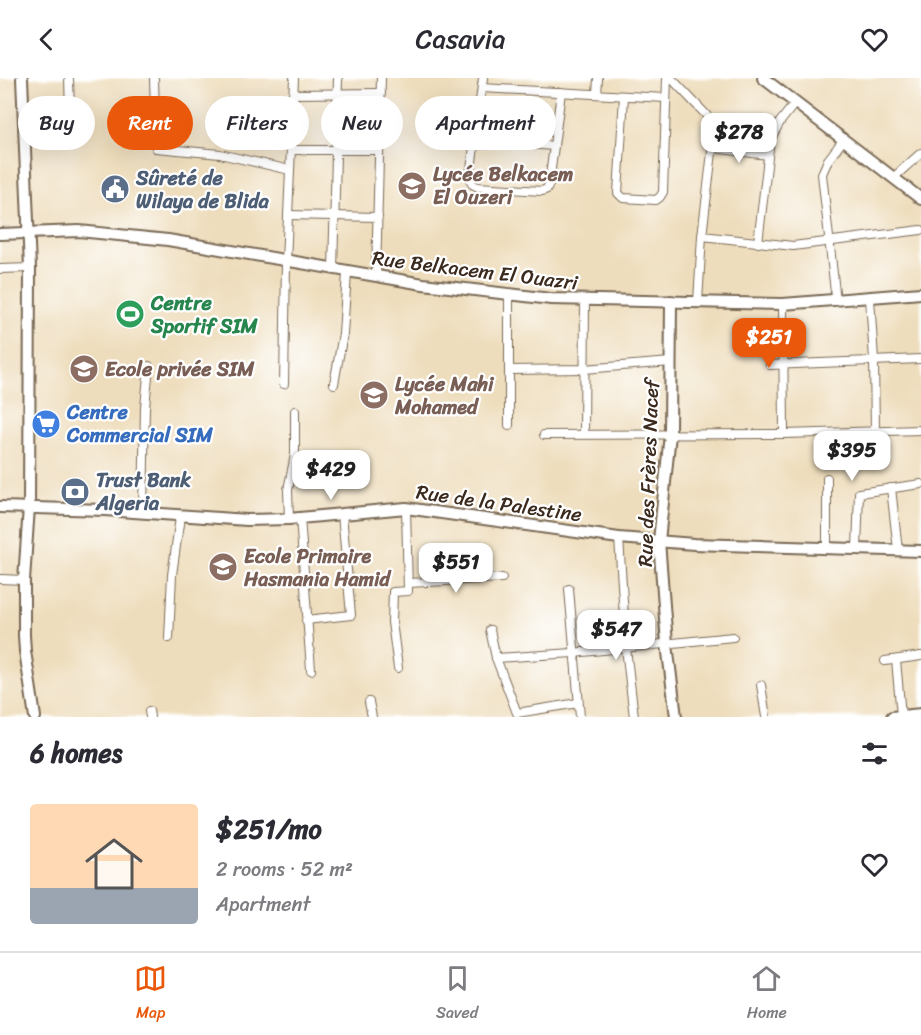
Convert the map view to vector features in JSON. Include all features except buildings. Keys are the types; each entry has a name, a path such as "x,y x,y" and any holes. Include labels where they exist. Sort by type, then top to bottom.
{"street":[{"path":"22,78 30,268 29,507 24,580 25,651 35,717"},
{"path":"69,78 70,96"},
{"path":"154,78 156,148 220,154 290,170"},
{"path":"294,78 293,94 381,93"},
{"path":"337,94 338,78"},
{"path":"381,78 381,96"},
{"path":"481,96 483,78"},
{"path":"597,94 598,78"},
{"path":"624,96 619,195 623,198 656,200 662,195 666,98 669,78"},
{"path":"669,78 713,122 716,133 702,237 698,302"},
{"path":"763,78 921,199"},
{"path":"482,88 666,98"},
{"path":"556,131 561,92"},
{"path":"758,243 768,155 774,130 795,103"},
{"path":"836,300 822,174 828,160 844,139"},
{"path":"714,148 768,155"},
{"path":"284,384 291,150"},
{"path":"333,270 337,150"},
{"path":"376,276 379,150"},
{"path":"474,150 470,180 472,184 478,187 545,190 549,184 553,150"},
{"path":"893,178 921,153"},
{"path":"288,215 378,217"},
{"path":"702,237 793,246 921,230"},
{"name":"Rue Belkacem El Ouazri","path":"0,234 80,231 168,240 423,285 509,296 585,301 783,304 921,293"},
{"path":"0,269 30,268"},
{"path":"334,384 343,334 347,273"},
{"path":"509,296 509,425"},
{"path":"870,298 875,431"},
{"path":"584,434 585,301"},
{"name":"Rue des Frères Nacef","path":"671,301 669,434 659,541 667,644 676,717"},
{"path":"783,304 784,434"},
{"path":"770,365 921,359"},
{"path":"510,370 584,369 671,362"},
{"path":"143,512 145,407 149,366"},
{"path":"295,411 295,454 288,490 294,518 311,670"},
{"path":"544,435 784,434 921,430"},
{"path":"827,478 827,548"},
{"path":"857,549 859,493 921,484"},
{"path":"891,489 898,550"},
{"name":"Rue de la Palestine","path":"0,507 143,512 180,517 247,520 406,508 619,538 921,551"},
{"path":"398,668 392,622 393,592 408,591 406,508"},
{"path":"306,620 351,615 342,514"},
{"path":"169,638 172,575 180,517"},
{"path":"619,538 626,648 634,717"},
{"path":"409,583 502,578"},
{"path":"0,579 24,580"},
{"path":"569,589 579,717"},
{"path":"490,630 496,658 516,713 578,703"},
{"path":"496,658 573,653 733,637"},
{"path":"885,661 921,656"},
{"path":"896,660 900,717"},
{"path":"761,685 766,717"},
{"path":"369,702 372,717"},
{"path":"891,717 921,714"}],"place":[{"name":"Lycée Belkacem El Ouzeri","path":"412,186"},
{"name":"Sûreté de Wilaya de Blida","path":"115,189"},
{"name":"Centre Sportif SIM","path":"130,314"},
{"name":"Ecole privée SIM","path":"84,369"},
{"name":"Lycée Mahi Mohamed","path":"374,395"},
{"name":"Centre Commercial SIM","path":"46,424"},
{"name":"Trust Bank Algeria","path":"75,492"},
{"name":"Ecole Primaire Hasmania Hamid","path":"223,567"}]}
